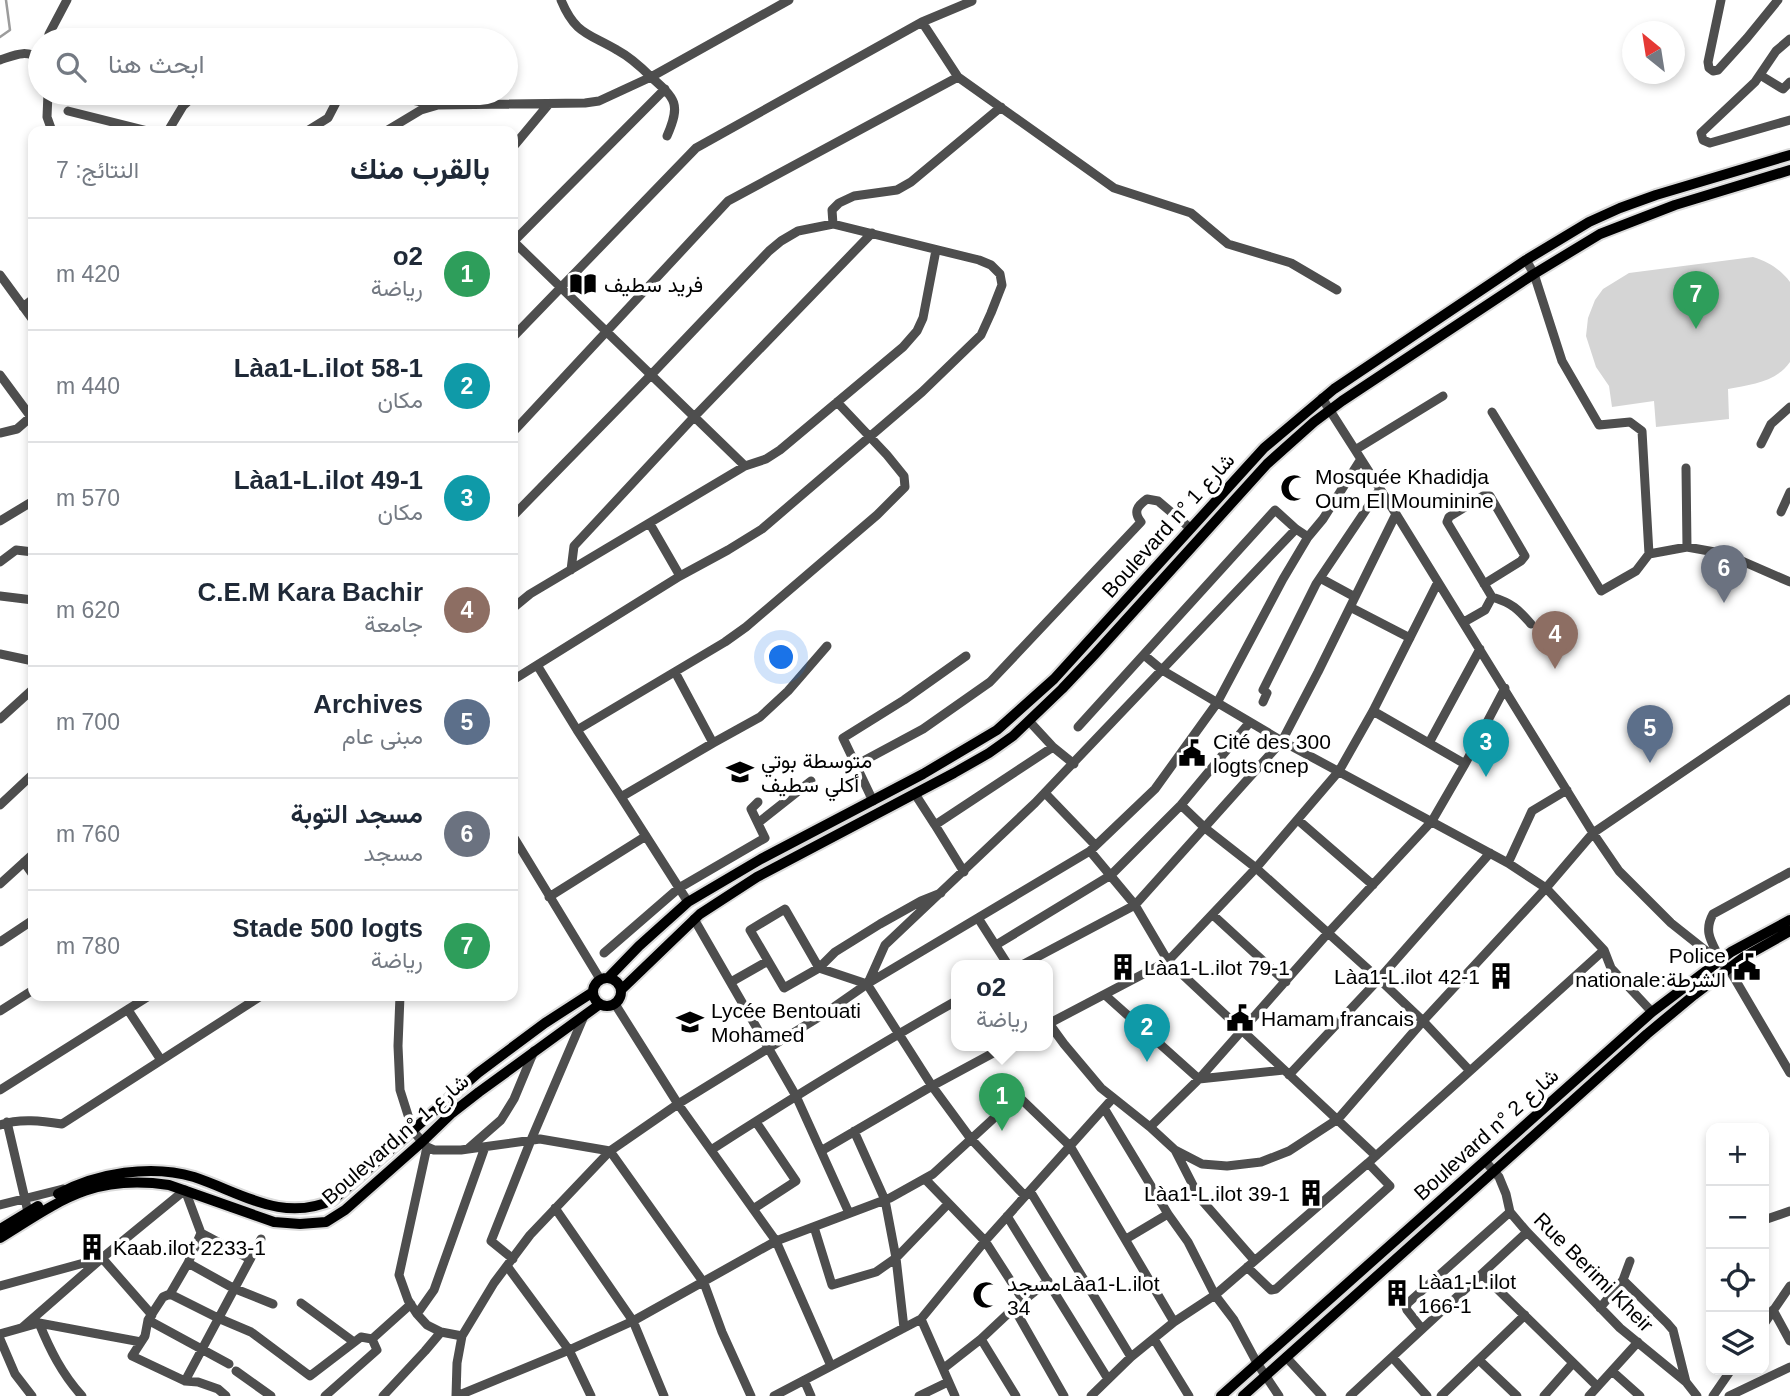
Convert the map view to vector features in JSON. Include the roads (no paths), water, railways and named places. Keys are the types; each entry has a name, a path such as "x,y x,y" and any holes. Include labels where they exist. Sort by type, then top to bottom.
{"main road":[{"name":"Boulevard n° شارع 1","path":"605,978 688,902 774,852 962,752 997,730 1054,679 1264,448 1322,398 1354,375 1526,260 1589,222 1656,195 1790,155"},
{"name":"Boulevard n° شارع 1","path":"621,990 700,914 757,877 915,794 989,753 1013,736 1109,639 1267,464 1330,410 1534,274 1600,234 1675,205 1790,170"},
{"name":"Boulevard n° شارع 2","path":"1243,1396 1693,995 1725,965 1731,952 1790,920"},
{"name":"Boulevard n° شارع 2","path":"1221,1396 1652,1012 1725,965 1790,931"},
{"path":"605,978 617,982 621,990 620,998 615,1004 608,1006 600,1004 593,992 595,983 605,978"},
{"name":"Boulevard n° شارع 1","path":"0,1229 73,1186 125,1173 172,1172 193,1177 267,1205 284,1209 319,1207 333,1200 478,1073 545,1023 593,992"},
{"name":"Boulevard n° شارع 1","path":"0,1238 57,1202 92,1188 119,1183 152,1182 185,1190 274,1222 326,1222 345,1210 424,1145 452,1113 600,1004"}],"street":[{"path":"52,28 67,0"},
{"path":"561,0 570,19 577,26 638,64 672,97 675,108 667,136"},
{"path":"395,126 422,110 438,105 548,105 599,101 651,78 789,0"},
{"path":"518,332 696,148 922,22 972,2 970,0"},
{"path":"1721,0 1708,62 1713,71 1718,70 1748,38 1778,0"},
{"path":"922,22 958,77 1114,188 1191,213 1228,244 1291,263 1337,290"},
{"path":"1790,39 1776,51 1755,82 1701,133 1703,140 1710,143 1790,120"},
{"path":"0,60 21,52 28,53"},
{"path":"1760,75 1783,89 1790,82"},
{"path":"518,427 728,201 958,77"},
{"path":"518,237 665,89"},
{"path":"48,105 50,126"},
{"path":"171,126 184,105"},
{"path":"315,126 328,118 335,105"},
{"path":"518,141 548,105"},
{"path":"833,224 831,215 835,206 854,196 897,190 911,182 1001,107"},
{"path":"68,111 128,126"},
{"path":"518,511 769,251 798,231 833,224 979,260 991,265 1000,274 1002,285 981,335 922,393 762,529 680,576 518,677"},
{"path":"571,570 574,546 872,233"},
{"path":"518,247 745,466"},
{"path":"518,604 530,594 745,466 766,459 780,450 903,347 917,331 923,318 936,250"},
{"path":"1526,260 1534,274 1562,361 1599,425 1630,422 1642,431 1649,554"},
{"path":"0,275 28,314"},
{"path":"23,307 28,303"},
{"path":"0,374 28,411"},
{"path":"1355,450 1443,396"},
{"path":"1322,398 1619,871 1671,923 1725,965"},
{"path":"577,730 746,627 877,515 905,487 904,476 837,402"},
{"path":"1761,444 1771,424 1790,407"},
{"path":"1492,412 1601,592 1636,570 1649,554 1688,547 1726,554 1790,582"},
{"path":"0,433 17,429 28,419"},
{"path":"1174,1322 1070,1146 1018,1096 925,1179 885,1199 776,1241 633,1321 457,1396 457,1363 462,1336 494,1283 530,1235 610,1151 678,1104 867,984 1093,848 1155,789 1217,703 1283,579 1361,459"},
{"path":"1686,468 1688,547"},
{"path":"1263,702 1267,693 1263,690 1320,578 1381,489"},
{"path":"1781,512 1790,492"},
{"path":"1484,584 1525,556 1490,496 1483,496 1450,517 1447,523 1484,584 1492,597 1517,608 1531,624"},
{"path":"856,765 923,729 990,681 1141,523 1136,512 1141,503 1147,499 1158,501 1190,528"},
{"path":"0,521 28,504"},
{"path":"1078,727 1275,510 1308,537"},
{"path":"1031,960 1135,905 1282,741 1396,514"},
{"path":"650,524 680,576"},
{"path":"867,984 885,945 1074,764 1296,529"},
{"path":"0,562 16,550 28,551"},
{"path":"1320,578 1355,597"},
{"path":"1053,1021 1168,961 1256,868 1339,771 1373,711 1438,582"},
{"path":"0,596 28,599"},
{"path":"1464,622 1485,610 1492,597"},
{"path":"1350,607 1410,638"},
{"path":"621,797 760,717 788,691 827,646"},
{"path":"1429,743 1480,649"},
{"path":"0,654 28,660"},
{"path":"1144,655 1162,670 1282,741 1508,863 1546,888 1604,950 1611,968 1652,1012"},
{"path":"873,801 842,738 904,700 966,656"},
{"path":"537,665 688,902"},
{"path":"675,672 713,743"},
{"path":"1150,1127 1199,1079 1328,933 1432,821 1505,688"},
{"path":"0,719 28,694"},
{"path":"1053,1030 1112,1098 1175,1150 1202,1164 1227,1166 1261,1162 1289,1151 1338,1119 1593,833 1790,699"},
{"path":"1373,711 1465,764"},
{"path":"1029,721 1074,764"},
{"path":"996,945 1111,875 1181,805 1250,722"},
{"path":"935,825 1054,747"},
{"path":"0,805 28,779"},
{"path":"758,823 811,781"},
{"path":"1508,863 1532,811 1567,790"},
{"path":"1045,793 1093,848 1135,905 1168,961 1377,1156"},
{"path":"915,794 964,872"},
{"path":"758,802 751,809 774,852"},
{"path":"1181,805 1205,828 1256,868 1379,979 1470,1071"},
{"path":"1297,820 1373,885"},
{"path":"549,897 646,836"},
{"path":"604,953 679,888 765,838"},
{"path":"518,844 549,897 605,978"},
{"path":"1105,995 1199,1079 1287,1072 1379,979 1490,853"},
{"path":"0,884 28,858"},
{"path":"24,862 28,868"},
{"path":"1790,872 1713,914 1708,924 1709,937 1790,1073"},
{"path":"941,893 880,924 835,952 818,968 784,988 750,930 785,909 818,968 867,984 932,1086 971,1139 1028,1193 1131,1357"},
{"path":"1213,915 1286,982"},
{"path":"978,918 1005,960"},
{"path":"694,919 796,1096 849,1213"},
{"path":"0,942 28,923"},
{"path":"1091,1396 1131,1357 1174,1322 1215,1295 1377,1156 1604,950"},
{"path":"731,982 768,961"},
{"path":"0,1011 28,993"},
{"path":"0,1090 142,1001"},
{"path":"27,1212 4,1123 62,1124 253,1001"},
{"path":"400,1001 400,1090 413,1131 424,1145 434,1150 468,1149 540,1139 610,1151 704,1283 722,1332 751,1396"},
{"path":"615,1004 678,1104 776,1241 831,1366"},
{"path":"711,1150 951,1004"},
{"path":"128,1010 161,1060"},
{"path":"585,1014 491,1241 510,1263 569,1350 591,1396"},
{"path":"468,1149 501,1119 514,1099 535,1050"},
{"path":"821,1151 997,1051"},
{"path":"774,1396 921,1319 985,1241 1112,1098"},
{"path":"1104,1108 1188,1242 1215,1295 1234,1320 1257,1363 1279,1396"},
{"path":"753,1209 796,1181 756,1122"},
{"path":"854,1131 885,1199 896,1258 904,1328"},
{"path":"424,1145 399,1275 411,1304 427,1325 441,1332 462,1336"},
{"path":"417,1314 434,1290 485,1147"},
{"path":"1175,1150 1199,1197 1271,1290 1276,1289 1390,1186 1368,1163"},
{"name":"Rue Berimi Kheir","path":"1485,1161 1499,1177 1510,1212 1527,1231 1620,1328 1686,1382 1697,1396"},
{"path":"925,1179 985,1241 1023,1300"},
{"path":"0,1205 73,1186"},
{"path":"23,1328 185,1190 201,1233 250,1259"},
{"path":"814,1227 832,1285 876,1272 896,1258 948,1204"},
{"path":"555,1208 633,1321 664,1396"},
{"path":"1769,1219 1790,1211"},
{"path":"1422,1329 1407,1310 1408,1303 1510,1212"},
{"path":"1126,1239 1168,1214"},
{"path":"1007,1216 1108,1379"},
{"path":"1350,1396 1527,1231"},
{"path":"201,1233 188,1263 170,1294 163,1297 150,1318 145,1336 132,1356 185,1381 218,1389 226,1396"},
{"path":"185,1381 261,1239"},
{"path":"0,1286 102,1258"},
{"path":"102,1258 150,1318 232,1367 271,1396"},
{"path":"1600,1308 1623,1280 1630,1261"},
{"path":"188,1263 233,1288 273,1304"},
{"path":"1482,1273 1598,1386"},
{"path":"944,1368 1048,1280"},
{"path":"1623,1280 1673,1330 1686,1382"},
{"path":"1769,1316 1790,1286"},
{"path":"170,1294 251,1332 310,1377 361,1337 372,1339"},
{"path":"302,1303 354,1342"},
{"path":"372,1339 411,1304"},
{"path":"1014,1308 1064,1396"},
{"path":"1773,1310 1790,1340"},
{"path":"1441,1396 1525,1315"},
{"path":"921,1319 956,1396"},
{"path":"32,1396 15,1374 0,1337 39,1323 141,1342"},
{"path":"39,1323 47,1345 68,1381 82,1396"},
{"path":"383,1396 441,1332"},
{"path":"325,1396 377,1350 372,1339"},
{"path":"981,1339 1016,1396"},
{"path":"1154,1339 1189,1396"},
{"path":"1589,1396 1637,1342"},
{"path":"1286,1357 1322,1396"},
{"path":"1392,1357 1427,1396"},
{"path":"1479,1360 1517,1396"},
{"path":"1544,1396 1573,1363"},
{"path":"1729,1396 1790,1367"},
{"path":"1612,1371 1640,1396"},
{"path":"1713,1396 1728,1375"},
{"path":"804,1380 811,1396"},
{"path":"919,1396 948,1382"}],"waterway":[{"path":"0,37 10,30 6,0"}],"place":[{"name":"فريد سطيف","path":"583,284"},
{"name":"Stade 500 logts","path":"1696,329"},
{"name":"Mosquée Khadidja Oum El Mouminine","path":"1294,488"},
{"name":"مسجد التوبة","path":"1724,603"},
{"name":"C.E.M Kara Bachir","path":"1555,669"},
{"name":"Cité des 300 logts cnep","path":"1192,753"},
{"name":"Archives","path":"1650,763"},
{"name":"متوسطة بوتي أكلي سطيف","path":"740,772"},
{"name":"Làa1-L.ilot 49-1","path":"1486,777"},
{"name":"Làa1-L.ilot 79-1","path":"1123,967"},
{"name":"Police nationale:الشرطة","path":"1747,967"},
{"name":"Làa1-L.ilot 42-1","path":"1501,976"},
{"name":"Hamam francais","path":"1240,1018"},
{"name":"Lycée Bentouati Mohamed","path":"690,1022"},
{"name":"Làa1-L.ilot 58-1","path":"1147,1062"},
{"name":"o2","path":"1002,1131"},
{"name":"Làa1-L.ilot 39-1","path":"1311,1193"},
{"name":"Kaab.ilot 2233-1","path":"92,1247"},
{"name":"Làa1-L.ilot 166-1","path":"1397,1293"},
{"name":"مسجدLàa1-L.ilot 34","path":"986,1295"}]}
